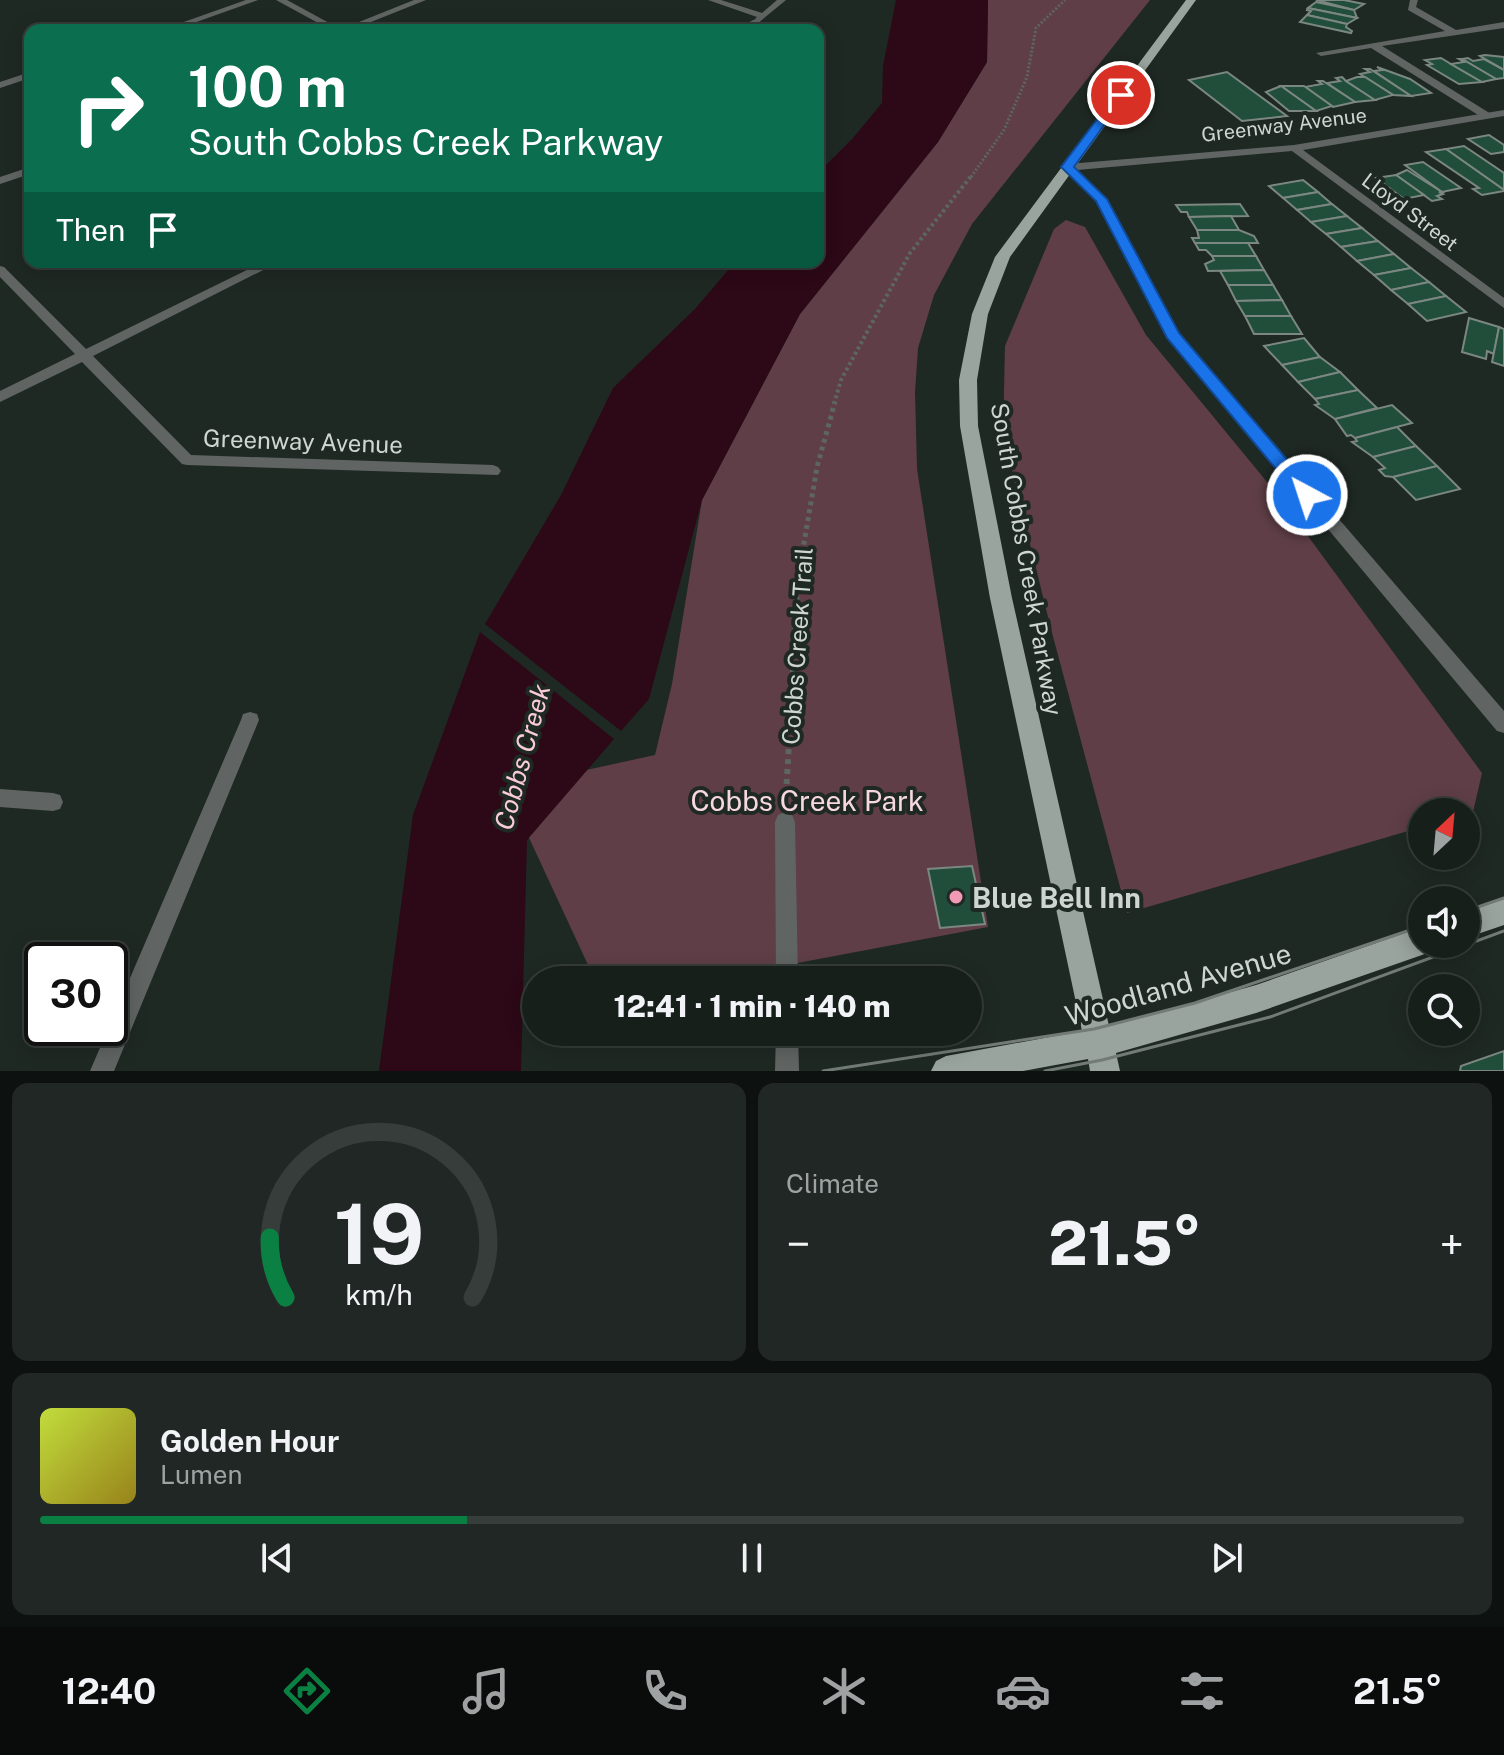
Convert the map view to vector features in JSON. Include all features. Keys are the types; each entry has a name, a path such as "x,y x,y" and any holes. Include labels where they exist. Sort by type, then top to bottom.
{"main road":[{"name":"South Cobbs Creek Parkway","path":"1101,1058 1001,598 969,426 968,380 973,342 990,285 1003,257 1191,0"},
{"path":"1480,920 1504,912"},
{"name":"Woodland Avenue","path":"946,1071 1101,1058 1408,946"}],"street":[{"path":"183,24 254,0"},
{"path":"280,0 328,24"},
{"path":"356,24 422,0"},
{"path":"712,0 760,19"},
{"path":"751,24 782,0"},
{"path":"1414,0 1411,8 1453,32"},
{"path":"1321,53 1504,25"},
{"path":"1373,45 1487,116"},
{"path":"0,85 24,77"},
{"name":"Greenway Avenue","path":"1068,167 1294,148 1504,113"},
{"name":"Lloyd Street","path":"1294,148 1504,304"},
{"path":"1068,167 1101,199 1173,335 1504,725"},
{"path":"0,181 24,172"},
{"path":"0,397 261,268"},
{"name":"Greenway Avenue","path":"0,270 187,460 493,471"},
{"path":"102,1071 250,720"},
{"path":"0,798 53,802"},
{"path":"785,822 787,966"},
{"path":"787,1046 787,1071"}],"path":[{"name":"Cobbs Creek Trail","path":"785,822 798,578 817,467 841,380 910,253 964,187 1004,130 1027,77 1036,28 1065,0"}],"green space":[{"name":"Cobbs Creek Park","path":"988,0 1150,0 972,224 934,295 918,348 915,392 917,469 988,927 782,966 589,966 518,814 545,779 655,755 672,684 702,500 800,314 938,142 987,62"},
{"path":"1066,220 1085,227 1146,335 1277,494 1482,773 1476,798 1408,798 1408,831 1127,913 1003,435 1005,346 1054,229"}],"water":[{"path":"896,0 988,0 987,62 938,142 800,314 702,500 649,699 621,731 485,624 561,495 613,388 695,309 730,268 824,268 824,167 882,103 883,66"},
{"name":"Cobbs Creek","path":"480,632 614,739 527,840 521,1071 379,1071 413,815"}],"building":[{"path":"1316,0 1344,0 1364,4 1354,10"},
{"path":"1316,2 1354,10 1357,18 1308,8"},
{"path":"1308,8 1357,18 1347,24 1307,15 1311,11"},
{"path":"1307,15 1347,24 1346,27 1352,31 1300,22"},
{"path":"1480,56 1504,57 1504,70"},
{"path":"1441,58 1482,82 1459,84 1427,65 1432,64 1425,60"},
{"path":"1459,59 1496,79 1482,82 1451,64 1464,62"},
{"path":"1462,59 1473,61 1484,59 1504,70 1504,78 1496,79"},
{"path":"1377,67 1410,79 1431,93 1411,96 1374,71 1382,70"},
{"path":"1365,69 1370,69 1411,96 1393,95 1360,74 1370,72"},
{"path":"1227,72 1287,116 1242,121 1189,80"},
{"path":"1342,77 1375,100 1355,102 1327,83 1340,81 1336,78"},
{"path":"1365,77 1393,95 1375,100 1346,81"},
{"path":"1318,81 1323,81 1355,102 1333,107 1305,87 1322,84"},
{"path":"1281,86 1304,86 1332,106 1316,111"},
{"path":"1281,86 1316,111 1289,111 1266,92"},
{"path":"1489,135 1504,145 1504,152 1491,154 1468,139"},
{"path":"1464,146 1504,173 1504,190 1446,149"},
{"path":"1446,149 1504,191 1482,195 1473,189 1479,188 1426,152"},
{"path":"1423,162 1461,188 1442,192 1405,165"},
{"path":"1407,170 1442,192 1437,196 1442,199 1432,201 1396,175"},
{"path":"1396,175 1424,195 1404,199 1376,178"},
{"path":"1303,180 1318,192 1283,198 1269,186"},
{"path":"1318,192 1332,204 1297,210 1283,198"},
{"path":"1240,204 1248,216 1189,217 1176,205"},
{"path":"1332,204 1347,216 1311,222 1297,210"},
{"path":"1231,216 1239,230 1197,230 1189,217"},
{"path":"1347,216 1362,228 1326,234 1311,222"},
{"path":"1362,228 1378,241 1341,247 1326,234"},
{"path":"1197,230 1239,230 1254,236 1258,243 1195,243 1192,238 1199,238"},
{"path":"1378,241 1394,254 1357,261 1341,247"},
{"path":"1195,243 1248,243 1256,256 1212,256 1206,250 1199,250"},
{"path":"1394,254 1411,268 1374,275 1357,261"},
{"path":"1212,256 1256,256 1264,270 1208,271 1205,264 1214,260"},
{"path":"1411,268 1429,282 1391,290 1374,275"},
{"path":"1264,270 1273,285 1228,285 1220,271"},
{"path":"1429,282 1446,296 1408,304 1391,290"},
{"path":"1228,285 1273,285 1282,300 1236,301"},
{"path":"1446,296 1466,312 1427,321 1408,304"},
{"path":"1282,300 1291,316 1245,316 1236,301"},
{"path":"1245,316 1291,316 1302,334 1254,334"},
{"path":"1469,318 1499,327 1494,354 1487,351 1486,359 1462,352"},
{"path":"1499,327 1504,329 1504,366 1492,362"},
{"path":"1304,338 1320,357 1282,365 1264,346"},
{"path":"1320,357 1340,372 1298,382 1282,365"},
{"path":"1340,372 1358,390 1315,399 1298,382"},
{"path":"1358,390 1377,408 1335,419 1315,405 1319,404 1315,399"},
{"path":"1392,405 1412,423 1355,438 1347,436 1335,419"},
{"path":"1397,427 1416,446 1373,457 1352,442 1357,441 1355,438"},
{"path":"1416,446 1437,466 1393,477 1385,476 1379,470 1385,468 1373,457"},
{"path":"1437,466 1460,489 1416,500 1393,477"},
{"name":"Blue Bell Inn","path":"972,866 985,924 940,928 928,869"},
{"path":"1504,1051 1504,1071 1460,1071 1461,1066"}],"tram line":[{"path":"1480,906 1504,898"},
{"path":"823,1071 1094,1029 1195,1003 1408,931"},
{"path":"1045,1071 1102,1060 1270,1017 1504,931"}],"place":[{"name":"Blue Bell Inn","path":"956,897"}],"route":[{"path":"1121,95 1068,167 1101,199 1173,335 1307,495"}]}
